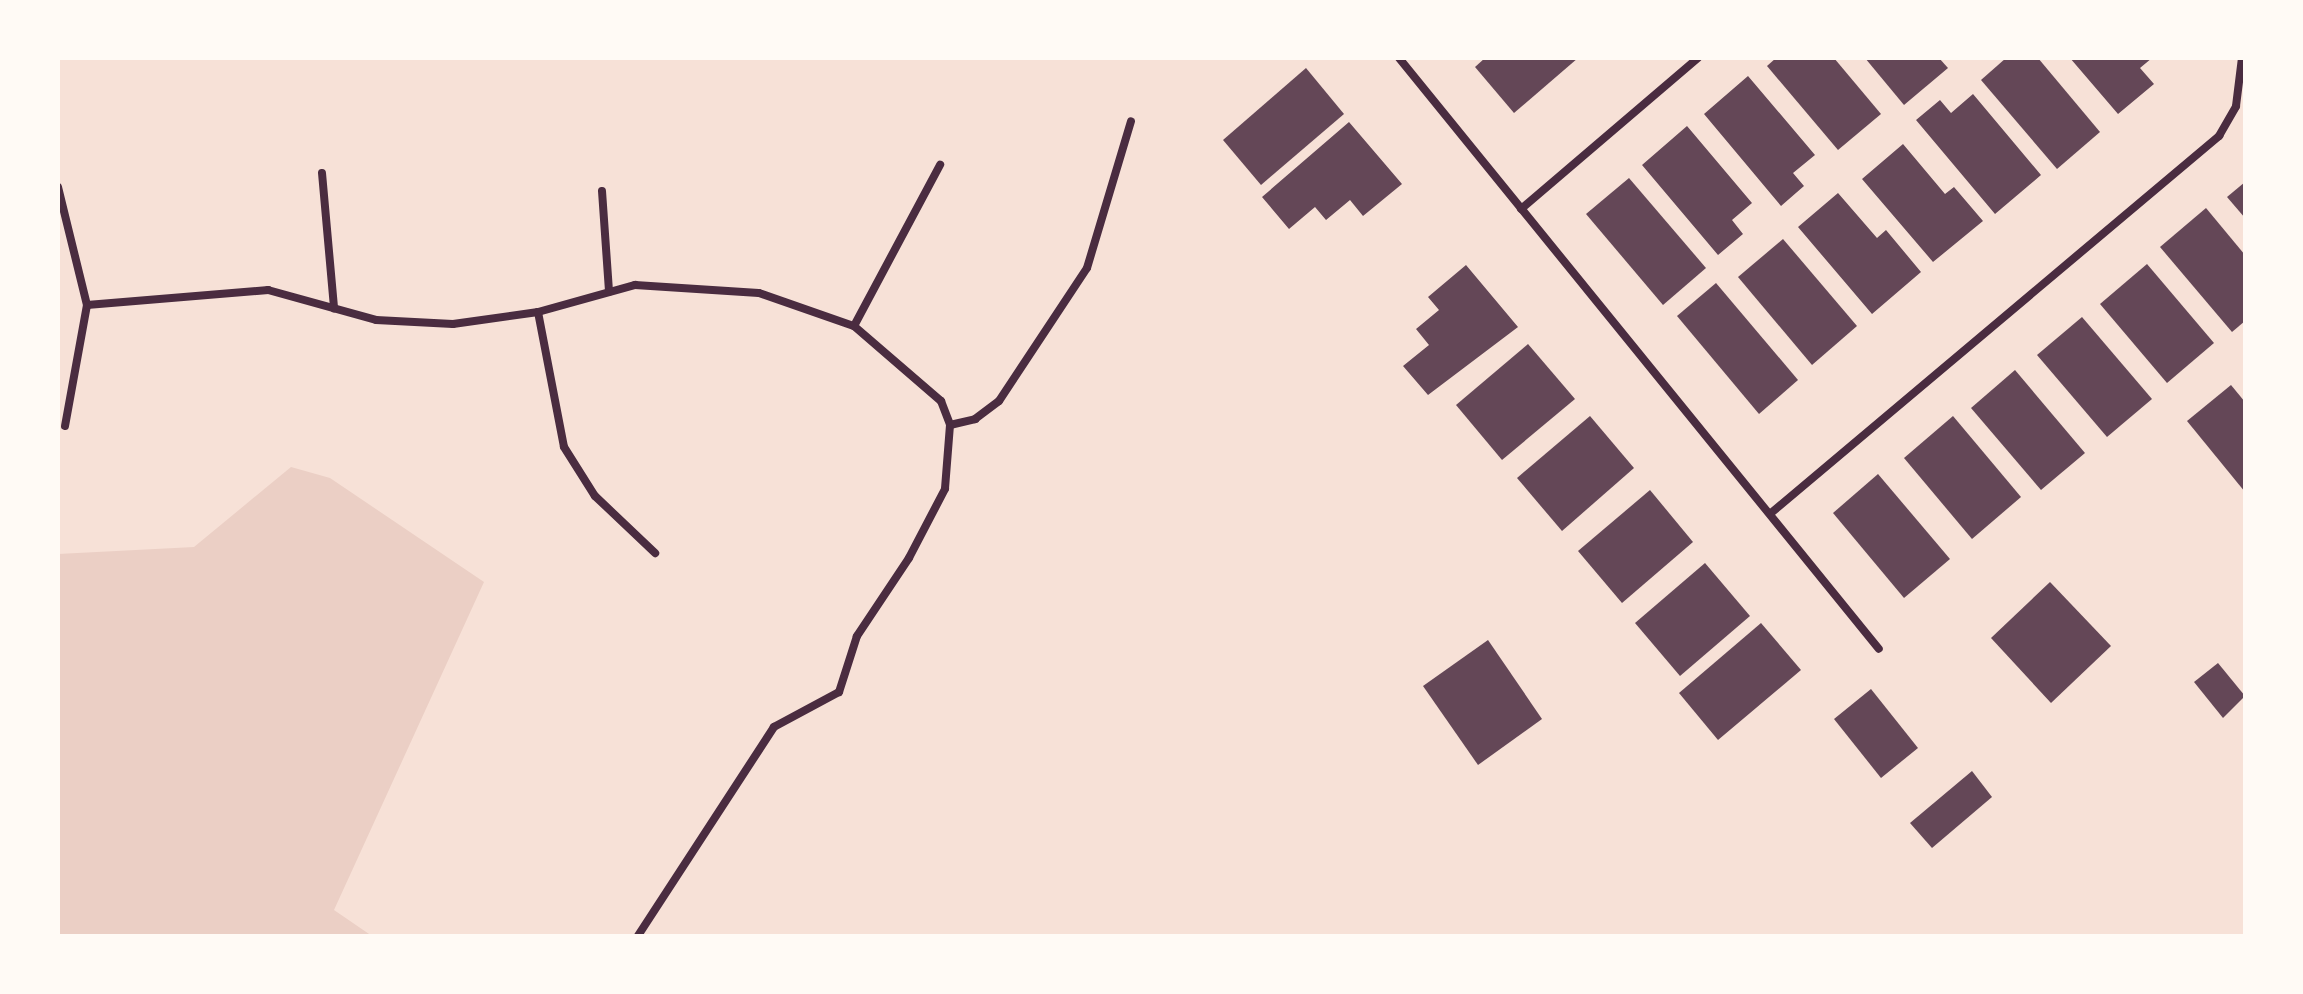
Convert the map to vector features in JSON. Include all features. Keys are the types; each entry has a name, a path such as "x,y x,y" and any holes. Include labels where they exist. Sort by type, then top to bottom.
{"street":[{"path":"1399,58 1879,649"},
{"path":"1521,209 1698,58"},
{"path":"1771,513 2219,136 2236,106 2242,58"},
{"path":"950,425 975,419 999,401 1087,268 1131,121"},
{"path":"854,326 940,165"},
{"path":"322,173 334,308"},
{"path":"58,187 87,305 65,426"},
{"path":"602,191 609,292"},
{"path":"87,305 268,290 376,320 453,324 538,312 635,285 759,293 854,326 941,401 950,425 945,489 909,558 857,636 839,692 774,727 638,936"},
{"path":"538,312 564,447 595,496 655,553"}],"shaded area":[{"path":"291,467 330,478 484,582 334,910 372,936 58,936 58,554 194,547"}],"building":[{"path":"1485,58 1578,58 1514,113 1475,67"},
{"path":"1776,58 1834,58 1881,114 1838,150 1767,66"},
{"path":"1865,58 1939,58 1948,68 1904,105"},
{"path":"2006,58 2038,58 2100,132 2057,169 1981,80"},
{"path":"2070,58 2152,58 2140,68 2154,84 2118,114"},
{"path":"1306,68 1344,114 1261,185 1223,140"},
{"path":"1748,76 1815,155 1793,173 1804,186 1781,206 1704,114"},
{"path":"1973,94 2041,175 1995,214 1916,120 1940,100 1951,113"},
{"path":"1349,122 1402,184 1363,216 1350,200 1326,220 1315,207 1289,229 1262,197"},
{"path":"1687,126 1752,203 1732,220 1743,234 1718,255 1642,165"},
{"path":"1903,144 1945,194 1954,187 1983,221 1933,262 1862,179"},
{"path":"1629,178 1706,268 1663,305 1586,214"},
{"path":"2245,182 2245,218 2227,197"},
{"path":"1838,193 1877,238 1886,230 1921,272 1872,314 1798,227"},
{"path":"2206,208 2245,255 2245,321 2232,332 2160,247"},
{"path":"1783,239 1857,326 1812,365 1738,277"},
{"path":"2147,264 2214,343 2167,383 2100,304"},
{"path":"1466,265 1518,327 1428,395 1403,366 1429,345 1416,329 1439,310 1428,297"},
{"path":"1716,283 1798,380 1759,414 1677,316"},
{"path":"2082,317 2152,399 2107,437 2037,355"},
{"path":"1528,344 1575,399 1502,460 1456,405"},
{"path":"2015,370 2085,453 2041,490 1971,408"},
{"path":"2231,385 2245,402 2245,492 2187,421"},
{"path":"1590,416 1634,468 1562,531 1517,478"},
{"path":"1953,416 2021,497 1972,539 1904,458"},
{"path":"1878,474 1950,559 1904,598 1833,513"},
{"path":"1650,490 1693,542 1622,603 1578,551"},
{"path":"1705,563 1750,616 1680,676 1635,623"},
{"path":"2050,582 2111,646 2051,703 1991,638"},
{"path":"1761,623 1801,670 1718,740 1679,693"},
{"path":"1488,640 1542,719 1478,765 1423,686"},
{"path":"2218,663 2245,696 2223,718 2194,682"},
{"path":"1871,689 1918,748 1881,778 1834,719"},
{"path":"1972,771 1992,797 1932,848 1910,823"}]}
